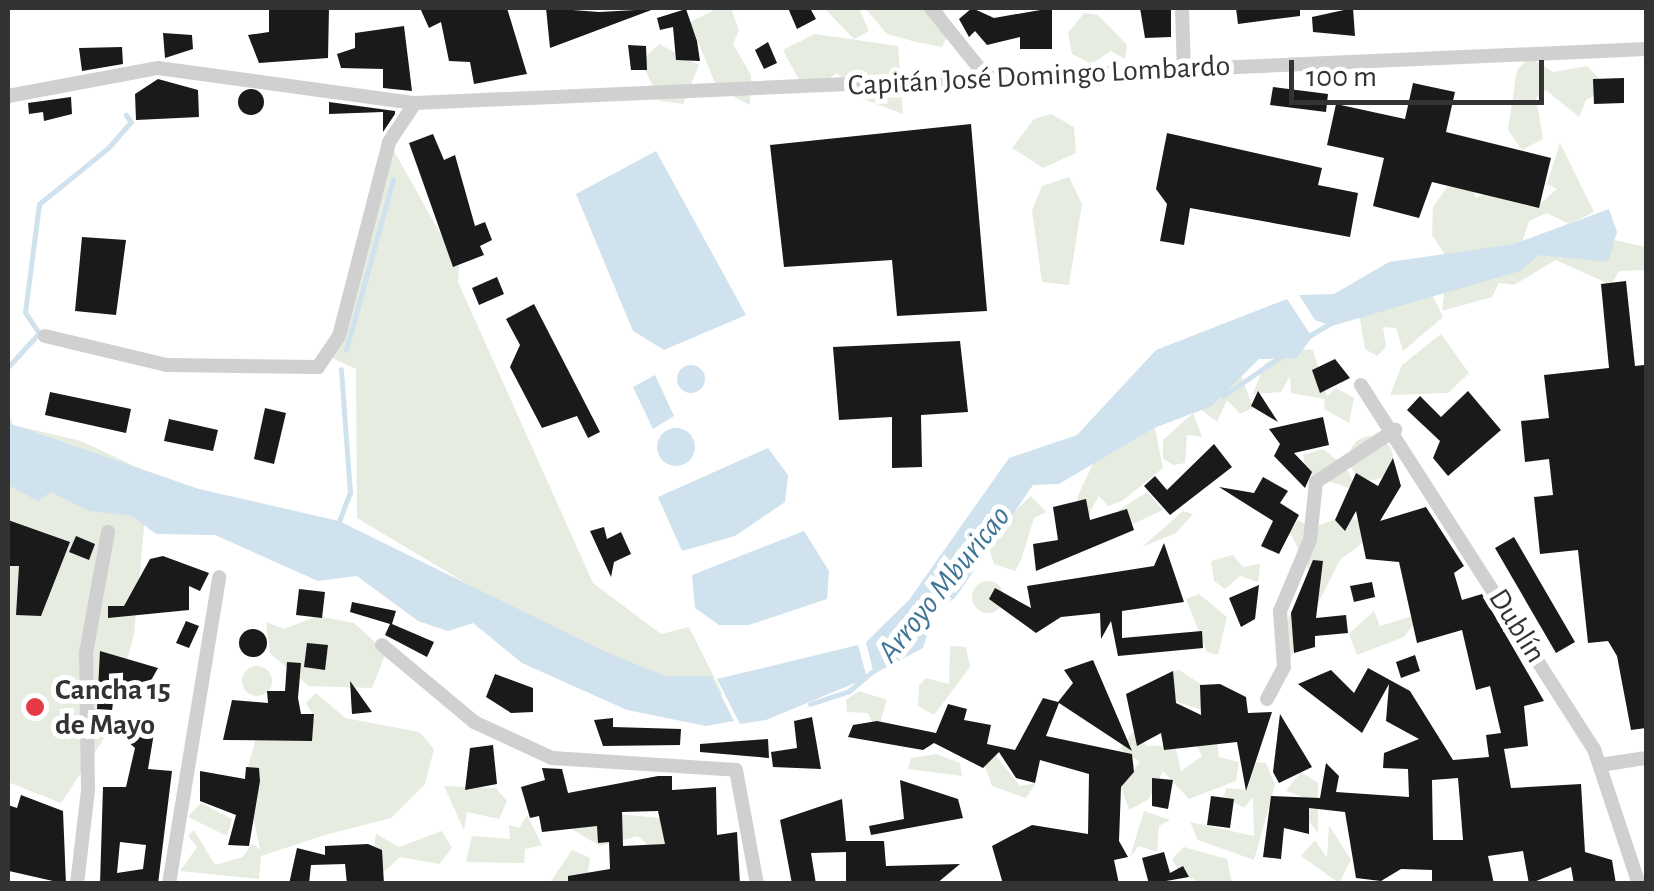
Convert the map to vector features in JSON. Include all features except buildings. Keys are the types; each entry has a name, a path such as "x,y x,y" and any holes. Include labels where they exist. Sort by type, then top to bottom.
{"street":[{"path":"931,8 988,78"},
{"path":"1182,8 1184,70"},
{"name":"Capitán José Domingo Lombardo","path":"8,96 158,68 423,102 1646,49"},
{"path":"45,336 167,365 318,367 340,336 388,142 423,102"},
{"name":"Dublín","path":"1362,385 1395,430 1600,765 1639,884"},
{"path":"1267,698 1284,667 1280,610 1310,540 1316,482 1395,430"},
{"path":"76,884 88,791 86,653 108,532"},
{"path":"170,884 219,577"},
{"path":"382,645 474,722 552,758 736,770 757,884"},
{"path":"1600,765 1646,758"}],"shaded area":[{"path":"718,8 731,8 739,30 733,44 751,75 750,105 717,88 690,22"},
{"path":"824,8 859,8 869,31 854,39"},
{"path":"865,8 942,8 952,26 942,47 916,42 887,34"},
{"path":"1084,13 1098,15 1127,45 1125,59 1111,51 1091,64 1072,54 1068,33"},
{"path":"815,34 898,46 903,114 866,100 837,73 806,93 783,50"},
{"path":"659,44 699,65 683,104 660,101 641,61"},
{"path":"1530,57 1553,72 1587,66 1608,88 1586,100 1579,117 1546,90 1536,98 1543,139 1522,150 1508,130 1517,70"},
{"path":"1051,114 1074,127 1076,153 1043,168 1012,148 1034,119"},
{"path":"389,142 459,267 458,282 593,583 661,634 689,627 723,695 698,696 511,610 357,518 356,369 330,357"},
{"path":"1560,143 1594,212 1569,224 1547,213 1529,221 1522,243 1447,258 1432,235 1433,207 1450,183 1474,188 1475,198 1488,192 1540,204 1557,189 1547,184"},
{"path":"1069,177 1082,204 1069,285 1042,282 1032,210 1042,186"},
{"path":"1614,240 1646,247 1646,270 1619,271 1611,285 1556,260 1514,285 1499,283 1492,297 1442,311 1445,288 1467,267"},
{"path":"1428,286 1443,317 1403,351 1396,328 1383,327 1386,347 1377,356 1365,349 1360,319 1348,307"},
{"path":"1441,334 1469,373 1448,393 1390,395 1402,365"},
{"path":"1299,349 1313,350 1327,396 1336,388 1354,398 1349,423 1324,409 1325,399 1291,393 1290,376 1281,392 1253,394 1265,363"},
{"path":"1241,375 1253,408 1240,414 1227,400 1217,422 1193,403"},
{"path":"8,410 13,425 81,441 149,473 134,635 105,737 61,803 8,782"},
{"path":"1193,413 1202,437 1187,435 1185,463 1174,465 1163,459 1163,440"},
{"path":"1153,418 1163,468 1122,501 1108,506 1099,496 1086,519 1077,498 1097,455"},
{"path":"1371,436 1387,442 1393,458 1387,474 1371,480 1355,474 1349,458 1355,442"},
{"path":"1323,449 1347,468 1356,490 1307,474 1303,455"},
{"path":"1147,492 1163,510 1133,524 1119,510"},
{"path":"1031,496 1046,512 1034,518 1021,560 1015,571 994,564 986,538"},
{"path":"1183,511 1193,514 1176,533 1142,547"},
{"path":"1344,516 1364,522 1370,537 1340,560 1288,662 1287,620 1311,575 1290,532 1298,520 1312,528"},
{"path":"1233,555 1243,567 1260,564 1258,582 1240,576 1225,589 1214,581 1211,561"},
{"path":"988,581 999,586 1004,597 999,608 988,613 977,608 972,597 977,586"},
{"path":"1199,594 1227,617 1218,655 1207,652 1186,599"},
{"path":"1374,611 1380,626 1422,613 1404,637 1357,655 1349,634"},
{"path":"317,616 354,623 386,652 372,688 309,686 270,653 266,622 284,629"},
{"path":"950,646 966,647 970,667 934,715 918,706 919,686 926,678 949,684"},
{"path":"257,666 268,670 272,681 268,692 257,696 246,692 242,681 246,670"},
{"path":"1179,670 1202,685 1203,710 1176,702 1170,672"},
{"path":"859,691 887,700 877,732 868,713 847,712 846,700"},
{"path":"316,693 345,718 419,732 434,749 425,784 391,818 261,856 259,879 180,871 197,847 188,836 194,830 215,865 243,857 252,844 260,849 245,779 261,718 315,718 306,703"},
{"path":"1133,732 1147,746 1175,745 1181,771 1202,756 1193,739 1217,740 1219,757 1239,762 1236,781 1189,799 1163,771 1149,799 1129,810 1121,788 1140,762 1120,749"},
{"path":"936,754 960,763 962,776 908,769 911,758"},
{"path":"996,756 1020,786 1036,783 1026,798 992,786 985,766"},
{"path":"1256,762 1266,763 1275,785 1254,860 1198,840 1190,822 1254,836 1253,797 1244,808 1224,796 1226,788 1247,790"},
{"path":"1301,772 1318,783 1318,833 1299,809 1309,811 1310,800 1286,791"},
{"path":"444,786 496,788 507,801 499,819 467,812 464,830"},
{"path":"201,803 232,819 227,836 188,817"},
{"path":"1144,811 1170,820 1159,826 1157,852 1139,846 1130,857"},
{"path":"609,813 668,819 685,840 657,854 638,836 600,846 565,825"},
{"path":"527,815 542,845 525,849 524,863 466,862 472,836 510,839 509,825 519,828"},
{"path":"1329,825 1351,860 1339,883 1301,856 1315,840 1327,858"},
{"path":"442,831 452,848 439,864 400,857 379,876 370,872 376,834 399,847"},
{"path":"1184,847 1227,859 1232,883 1200,883 1179,871 1172,859"},
{"path":"572,850 590,858 586,883 549,884"}],"water":[{"path":"656,151 746,315 664,350 633,331 576,194"},
{"path":"1609,209 1617,232 1608,262 1539,255 1520,271 1332,326 1315,320 1299,295 1334,294 1389,262 1514,244"},
{"path":"1287,299 1312,337 1297,358 1259,359 1212,406 1154,428 1059,484 1033,485 955,598 936,609 923,648 874,674 866,642 909,600 1009,458 1077,435 1156,350"},
{"path":"691,365 701,369 705,379 701,389 691,393 681,389 677,379 681,369"},
{"path":"655,375 674,416 653,429 633,387"},
{"path":"8,423 199,489 339,521 606,652 665,676 711,676 734,721 706,726 627,710 522,663 473,623 448,631 418,621 357,576 318,581 215,535 156,534 132,516 89,511 51,492 38,501 8,485"},
{"path":"676,428 689,434 695,447 689,460 676,466 663,460 657,447 663,434"},
{"path":"768,448 788,475 785,502 735,536 682,551 658,497"},
{"path":"804,531 829,571 827,599 749,625 719,625 695,608 692,575"},
{"path":"858,645 867,678 766,720 740,724 717,679"}],"waterway":[{"path":"8,367 39,333 25,312 39,204 108,148 131,122 126,115"},
{"path":"346,350 393,179"},
{"name":"Arroyo Mburicao","path":"1309,336 1334,321"},
{"name":"Arroyo Mburicao","path":"1223,396 1284,354"},
{"path":"339,521 350,493 341,369"},
{"name":"Arroyo Mburicao","path":"810,704 849,691 878,667"}],"place":[{"name":"Cancha 15 de Mayo","path":"35,707"}]}
